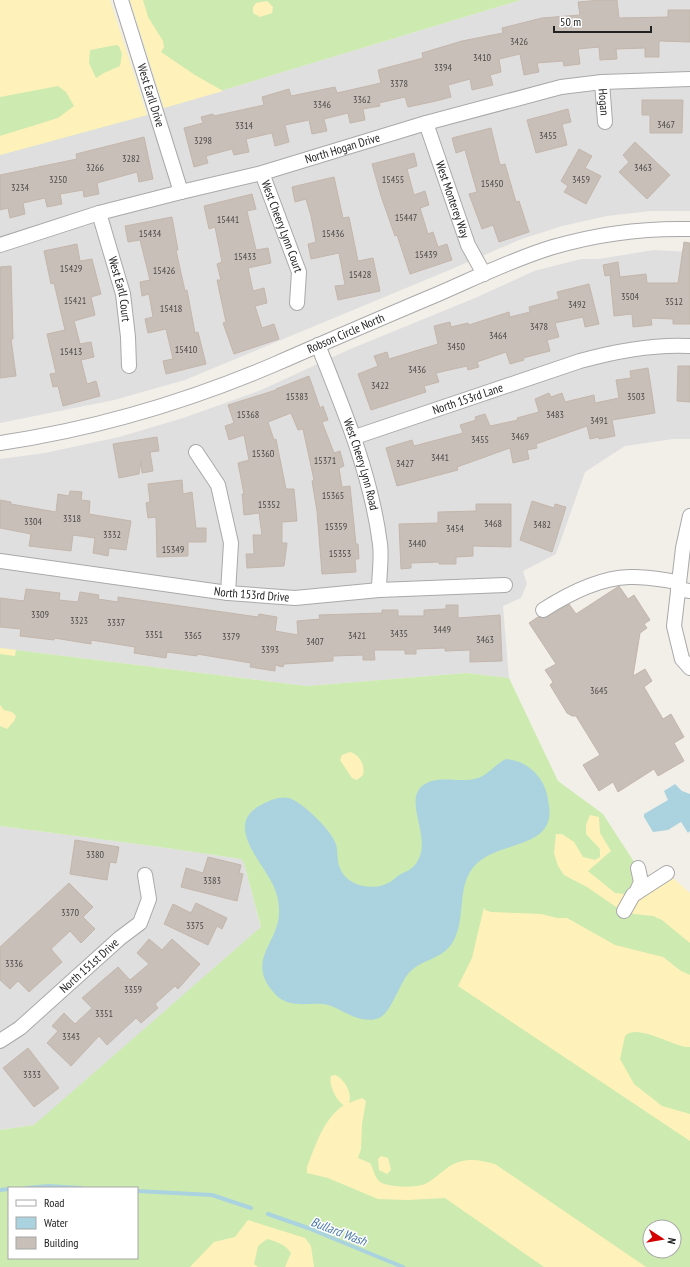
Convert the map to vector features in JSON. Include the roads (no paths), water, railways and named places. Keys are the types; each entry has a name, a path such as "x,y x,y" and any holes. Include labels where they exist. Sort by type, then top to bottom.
{"street":[{"name":"West Earll Drive","path":"120,0 181,192"},
{"name":"North Hogan Drive","path":"0,245 99,213 181,192 262,174 426,123 562,87 602,82 690,79"},
{"name":"Hogan","path":"602,82 605,122"},
{"name":"West Monterey Way","path":"426,123 468,245 484,274"},
{"name":"West Cheery Lynn Court","path":"262,174 299,272 298,303"},
{"name":"West Earll Court","path":"99,213 123,294 128,338 129,366"},
{"name":"Robson Circle North","path":"0,443 85,426 158,407 210,390 484,274 552,247 605,235 632,231 690,229"},
{"name":"West Cheery Lynn Road","path":"318,345 355,437 374,506 380,545 379,590"},
{"name":"North 153rd Lane","path":"355,437 580,361 636,349 690,346"},
{"path":"196,452 218,485 231,543 228,593"},
{"path":"690,516 683,548 682,587 674,626 682,659 690,668"},
{"name":"North 153rd Drive","path":"0,561 228,593 295,598 379,590 505,585"},
{"path":"543,610 579,590 618,578 630,577 682,587"},
{"path":"624,911 636,893 641,882 638,868"},
{"path":"636,893 667,873"},
{"name":"North 151st Drive","path":"0,1041 20,1028 120,938 140,923 149,899 145,875"}],"water":[{"path":"506,759 524,764 535,772 540,779 548,798 548,821 542,831 532,839 492,854 479,861 470,872 466,880 459,923 454,940 439,956 420,964 408,974 387,1011 379,1018 365,1020 328,1005 294,1004 282,1000 276,995 267,983 263,972 263,962 278,922 279,904 277,894 268,875 248,843 245,832 246,821 251,812 263,804 275,799 289,798 295,801 308,810 328,830 336,845 339,865 343,874 348,879 360,885 373,887 380,886 388,883 413,867 419,857 422,847 416,803 417,794 422,786 434,780 468,780 479,778"},
{"path":"675,784 682,791 690,794 690,831 688,833 681,822 668,830 653,832 644,817 644,814 668,800 664,791"}],"waterway":[{"name":"Bullard Wash","path":"37,1187 64,1187"},
{"name":"Bullard Wash","path":"0,1190 8,1189"},
{"name":"Bullard Wash","path":"138,1191 212,1195 251,1208"},
{"name":"Bullard Wash","path":"268,1214 308,1228 403,1267"}]}
